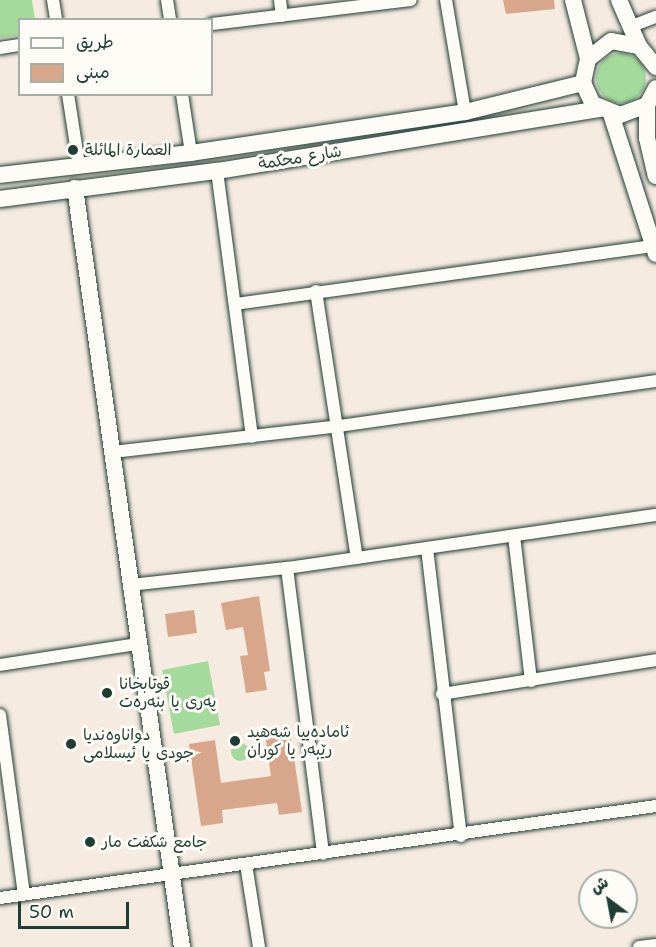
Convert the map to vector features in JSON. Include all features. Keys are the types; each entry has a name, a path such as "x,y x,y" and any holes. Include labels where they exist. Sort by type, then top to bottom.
{"main road":[{"path":"573,0 588,59 583,82 588,98 605,112 655,250"},
{"path":"619,0 651,57"},
{"path":"588,59 611,41 651,57"},
{"name":"شارع محكمة","path":"0,175 191,153 465,112 583,82"},
{"name":"شارع محكمة","path":"0,199 217,171 605,112 630,114 653,97"},
{"path":"653,97 647,138 656,176"},
{"path":"75,188 182,947"}],"street":[{"path":"53,0 56,18"},
{"path":"167,0 170,18"},
{"path":"280,0 282,16"},
{"path":"213,24 411,0"},
{"path":"446,0 465,112"},
{"path":"632,26 656,17"},
{"path":"0,48 18,45"},
{"path":"68,96 79,165"},
{"path":"182,96 191,153"},
{"path":"217,171 252,437"},
{"path":"235,304 316,291 655,250"},
{"path":"316,291 339,426 357,558"},
{"path":"112,452 339,426 656,381"},
{"path":"130,585 287,568 656,515"},
{"path":"514,536 531,681"},
{"path":"427,548 442,694 461,836"},
{"path":"287,568 323,854"},
{"path":"0,665 138,644"},
{"path":"442,694 656,660"},
{"path":"0,715 24,894"},
{"path":"0,898 461,836 656,806"},
{"path":"246,864 259,947"},
{"path":"639,947 656,945"}],"green space":[{"path":"0,0 32,0 35,18 18,18 18,35 0,38"},
{"path":"621,53 630,55 641,64 646,78 644,87 635,98 621,103 612,101 601,92 596,78 598,69 607,58"},
{"path":"208,661 220,725 174,734 162,670"},
{"path":"236,743 244,743 249,748 247,759 236,761 231,756 231,748"}],"building":[{"path":"503,0 554,0 555,9 506,14"},
{"path":"259,596 270,671 264,672 267,690 246,693 240,656 248,655 243,627 226,630 221,603"},
{"path":"194,610 197,633 168,637 165,614"},
{"path":"290,730 302,812 279,815 277,803 222,810 223,823 201,826 189,744 215,740 221,783 271,776 265,733"}],"place":[{"name":"العمارة المائلة","path":"73,150"},
{"name":"قوتابخانا پەری یا بنەرەت","path":"107,693"},
{"name":"ئامادەییا شەهید رێبەر یا کوران","path":"235,741"},
{"name":"دواناوەندیا جودی یا ئیسلامی","path":"71,744"},
{"name":"جامع شكفت مار","path":"90,842"}]}
